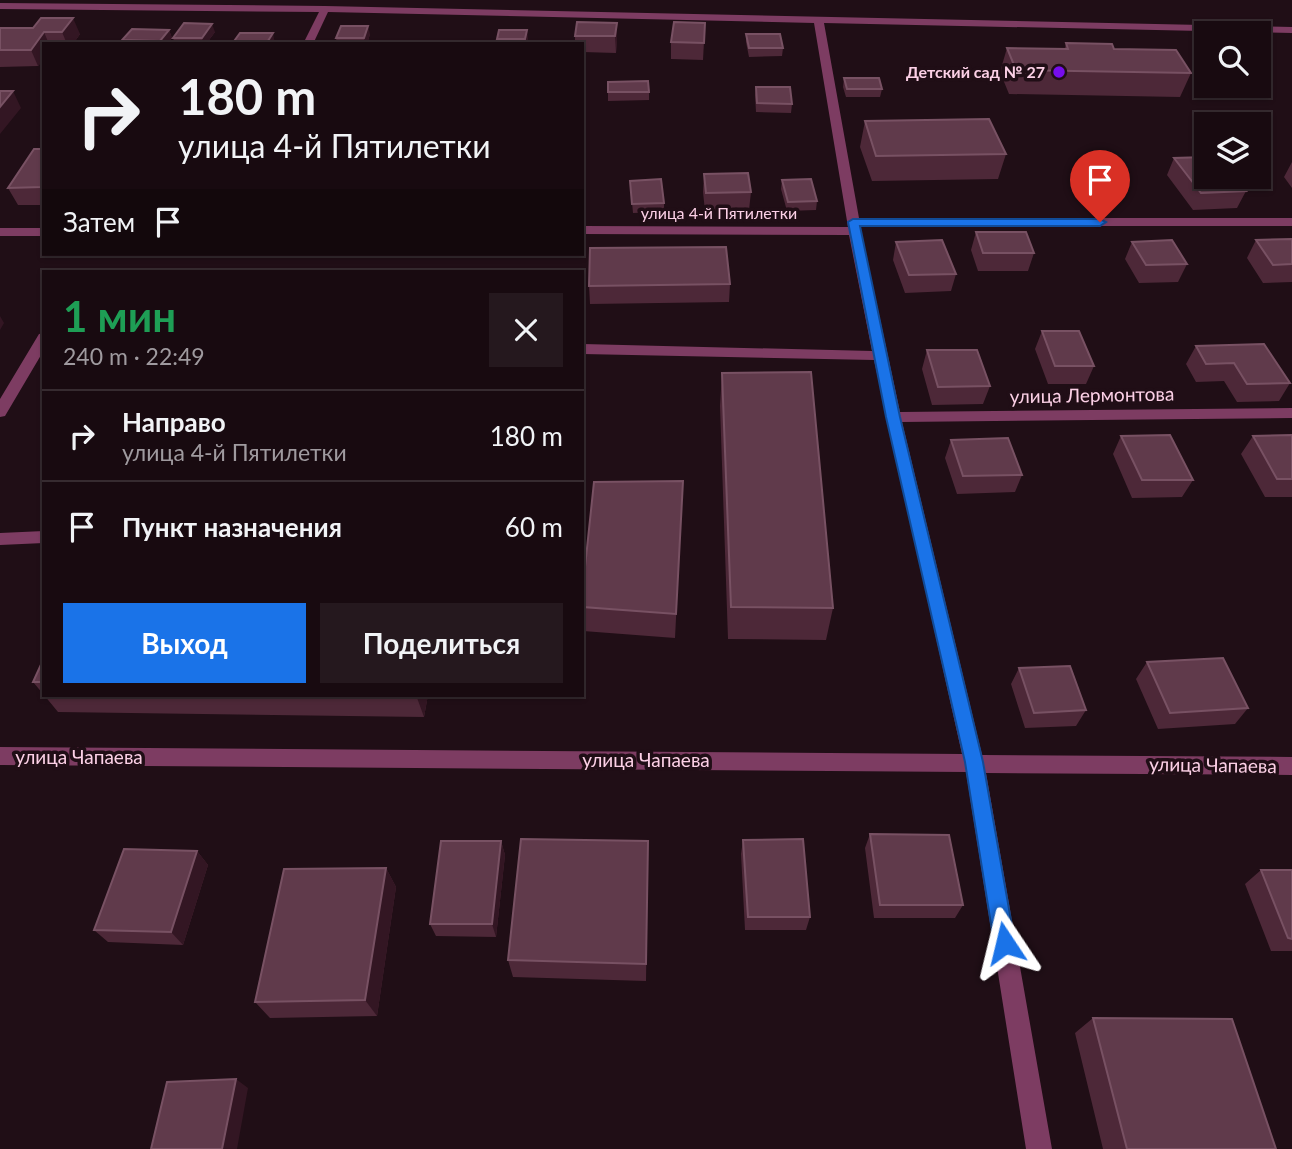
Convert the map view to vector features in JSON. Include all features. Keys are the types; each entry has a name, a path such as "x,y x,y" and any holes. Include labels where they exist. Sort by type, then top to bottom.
{"street":[{"path":"0,6 230,4 325,9 1292,30"},
{"path":"308,42 325,9"},
{"path":"819,21 854,227 893,417 974,762 1039,1149"},
{"name":"улица 4-й Пятилетки","path":"584,230 1292,222"},
{"path":"0,232 42,232"},
{"path":"0,412 42,340"},
{"path":"584,349 881,356"},
{"name":"улица Лермонтова","path":"893,417 1292,413"},
{"path":"0,539 42,537"},
{"name":"улица Чапаева","path":"0,756 1292,766"}],"building":[{"path":"41,18 73,18 62,32 44,32 31,50 0,50 0,28 33,28"},
{"path":"577,22 617,23 615,36 575,36"},
{"path":"674,22 705,23 704,43 671,42"},
{"path":"184,23 212,24 202,38 173,38"},
{"path":"341,26 368,26 364,38 336,38"},
{"path":"132,29 169,30 160,41 122,40"},
{"path":"499,30 527,30 525,39 497,39"},
{"path":"240,33 273,33 267,42 233,42"},
{"path":"746,34 780,34 783,48 749,48"},
{"path":"1066,43 1112,44 1114,49 1176,50 1191,73 1016,70 1007,48 1068,49"},
{"path":"844,78 879,78 882,89 847,89"},
{"path":"648,81 649,92 608,92 608,82"},
{"path":"756,87 790,87 792,104 757,103"},
{"path":"0,91 13,91 0,107"},
{"path":"989,119 1006,154 876,156 865,121"},
{"path":"34,149 42,149 42,187 8,188"},
{"path":"1194,157 1194,184 1174,158"},
{"path":"748,173 751,192 706,193 704,174"},
{"path":"661,179 664,203 632,204 630,181"},
{"path":"811,179 817,201 788,202 782,180"},
{"path":"1198,189 1246,191 1201,193"},
{"path":"976,232 1026,232 1034,253 983,253"},
{"path":"1292,239 1292,264 1273,265 1256,240"},
{"path":"942,240 956,274 909,275 896,242"},
{"path":"1172,240 1187,264 1146,265 1132,242"},
{"path":"726,247 730,284 589,286 590,248"},
{"path":"1042,331 1079,331 1094,366 1055,366"},
{"path":"1264,344 1290,383 1247,384 1234,363 1206,364 1196,346"},
{"path":"927,350 977,350 990,386 938,387"},
{"path":"811,372 833,608 731,607 722,373"},
{"path":"1170,435 1193,480 1142,480 1121,436"},
{"path":"1292,435 1292,479 1277,479 1253,436"},
{"path":"1008,438 1022,475 963,476 951,440"},
{"path":"683,481 676,614 584,607 584,577 594,482"},
{"path":"1223,658 1248,708 1170,713 1147,662"},
{"path":"42,662 42,682 33,682"},
{"path":"1070,666 1086,710 1034,713 1019,668"},
{"path":"870,834 949,835 963,905 880,905"},
{"path":"521,839 648,841 646,964 508,960"},
{"path":"803,839 810,917 748,917 743,840"},
{"path":"441,841 501,841 492,924 430,924"},
{"path":"124,849 197,851 171,932 94,930"},
{"path":"386,868 365,1000 255,1002 284,869"},
{"path":"1261,870 1292,870 1292,939 1288,938"},
{"path":"1093,1018 1232,1019 1276,1149 1127,1149"},
{"path":"236,1079 222,1149 151,1149 167,1082"}],"place":[{"name":"Детский сад № 27","path":"1059,72"}],"route":[{"path":"1005,943 974,762 893,417 853,222 1100,222"}]}
